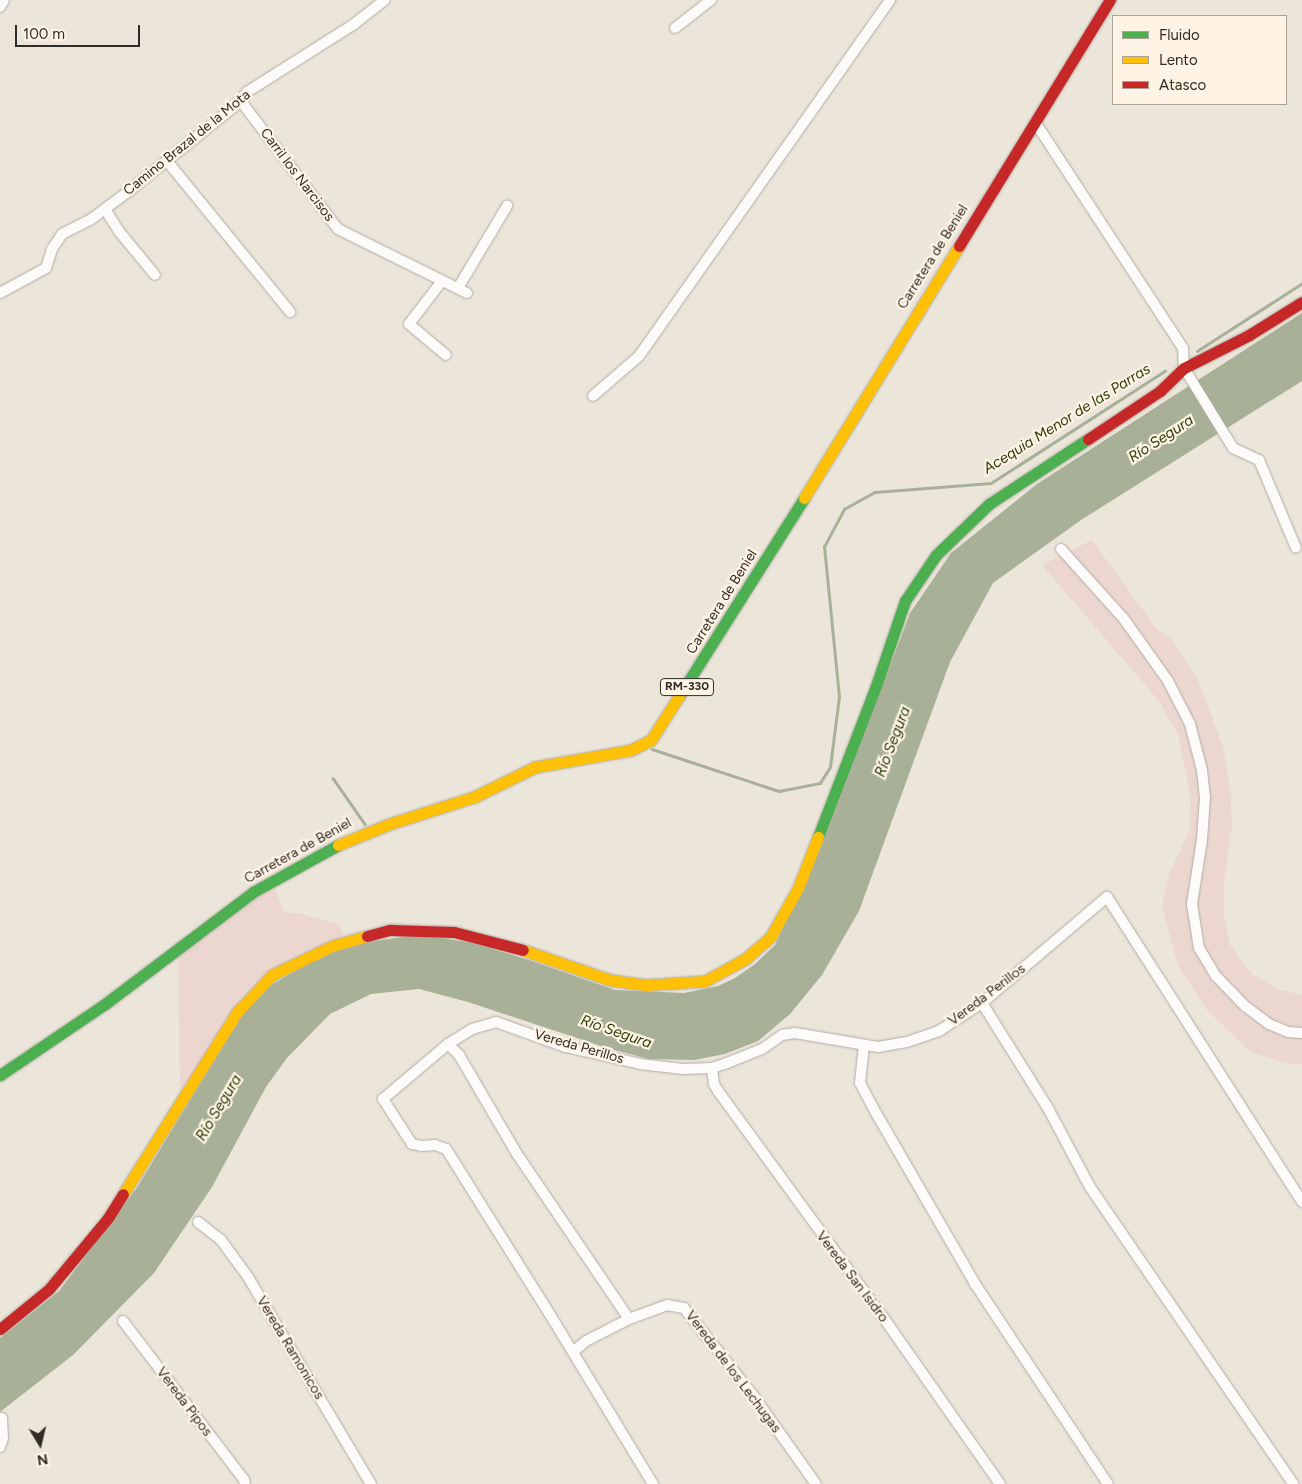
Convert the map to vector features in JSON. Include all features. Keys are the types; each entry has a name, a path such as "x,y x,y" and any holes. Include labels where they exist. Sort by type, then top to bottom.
{"street":[{"path":"0,7 4,0"},
{"name":"Camino Brazal de la Mota","path":"0,293 46,268 52,248 62,234 90,220 105,209 167,161 247,92 354,24 385,0"},
{"path":"675,28 711,0"},
{"path":"593,396 639,356 890,0"},
{"name":"Carretera de Beniel","path":"1,1072 105,1004 253,892 346,841 368,831 474,797 534,767 631,750 651,740 778,541 1110,0"},
{"name":"Carril los Narcisos","path":"240,100 338,229 463,290 507,206"},
{"path":"1035,122 1183,348 1184,368 1233,448 1259,460 1296,548"},
{"path":"167,161 290,312"},
{"path":"105,209 118,230 154,275"},
{"path":"442,280 409,324 446,355"},
{"path":"0,1329 49,1289 108,1218 238,1011 272,975 332,946 390,930 454,932 534,953 610,980 646,984 672,985 705,981 745,960 771,936 798,888 876,686 905,601 936,554 989,504 1160,391 1184,368 1249,335 1302,302"},
{"path":"1061,549 1124,619 1168,681 1190,724 1202,770 1205,797 1202,840 1192,904 1199,948 1216,976 1244,1006 1269,1024 1288,1032 1302,1033"},
{"name":"Vereda Perillos","path":"573,1352 446,1149 434,1145 421,1146 412,1144 383,1099 448,1044 472,1029 496,1022 566,1047 640,1064 683,1069 712,1068 746,1056 782,1035 795,1033 878,1047 907,1042 939,1031 982,1002 1107,897 1302,1202"},
{"path":"982,1002 1049,1110 1090,1187 1293,1484"},
{"path":"448,1044 459,1055 518,1154 629,1319"},
{"path":"864,1045 860,1083 975,1284 1108,1484"},
{"name":"Vereda San Isidro","path":"712,1068 714,1084 718,1091 883,1318 1000,1484"},
{"name":"Vereda Ramonicos","path":"198,1222 221,1240 248,1277 371,1484"},
{"name":"Vereda de los Lechugas","path":"573,1352 586,1341 629,1319 667,1304 684,1308 743,1383 816,1484"},
{"name":"Vereda Pipos","path":"123,1321 245,1484"},
{"path":"573,1352 653,1484"},
{"path":"0,1447 3,1438 2,1418"}],"shaded area":[{"path":"1092,540 1156,628 1170,638 1198,680 1223,747 1230,788 1232,826 1224,881 1224,916 1230,945 1251,973 1277,989 1302,995 1302,1064 1293,1065 1249,1051 1207,1010 1178,966 1162,906 1169,874 1189,832 1191,798 1178,734 1159,701 1042,565"},
{"path":"274,885 284,913 300,913 340,925 344,937 275,970 180,1091 178,955"}],"water":[{"name":"Río Segura","path":"1302,313 1302,381 1081,520 993,583 950,662 859,911 822,975 790,1014 758,1041 725,1054 694,1060 649,1059 607,1048 468,1002 419,989 371,994 330,1014 287,1058 266,1087 212,1187 154,1273 73,1355 0,1412 0,1338 59,1291 136,1189 240,1018 271,985 323,955 357,943 421,935 474,943 615,990 684,993 718,986 735,978 755,964 775,945 828,830 910,613 951,553 1037,484"}],"waterway":[{"name":"Acequia Menor de las Parras","path":"1197,351 1301,284"},
{"name":"Acequia Menor de las Parras","path":"652,749 779,791 820,783 830,767 839,697 824,547 844,509 875,492 991,483 1165,371"},
{"name":"Acequia Menor de las Parras","path":"333,778 365,824"}],"traffic: fast":[{"path":"818,837 876,686 905,601 936,555 989,504 1088,439"},
{"path":"679,696 804,498"},
{"path":"0,1075 105,1004 253,892 338,845"}],"traffic: slow":[{"path":"804,498 959,246"},
{"path":"338,845 389,824 474,797 535,767 631,750 651,740 679,696"},
{"path":"523,950 610,980 646,985 705,981 745,959 771,936 798,888 818,837"},
{"path":"123,1194 238,1011 272,975 332,946 367,936"}],"traffic: jam":[{"path":"959,246 1110,0"},
{"path":"1088,439 1160,391 1184,368 1249,335 1302,302"},
{"path":"367,936 390,930 454,932 523,950"},
{"path":"0,1329 49,1289 108,1218 123,1194"}]}
